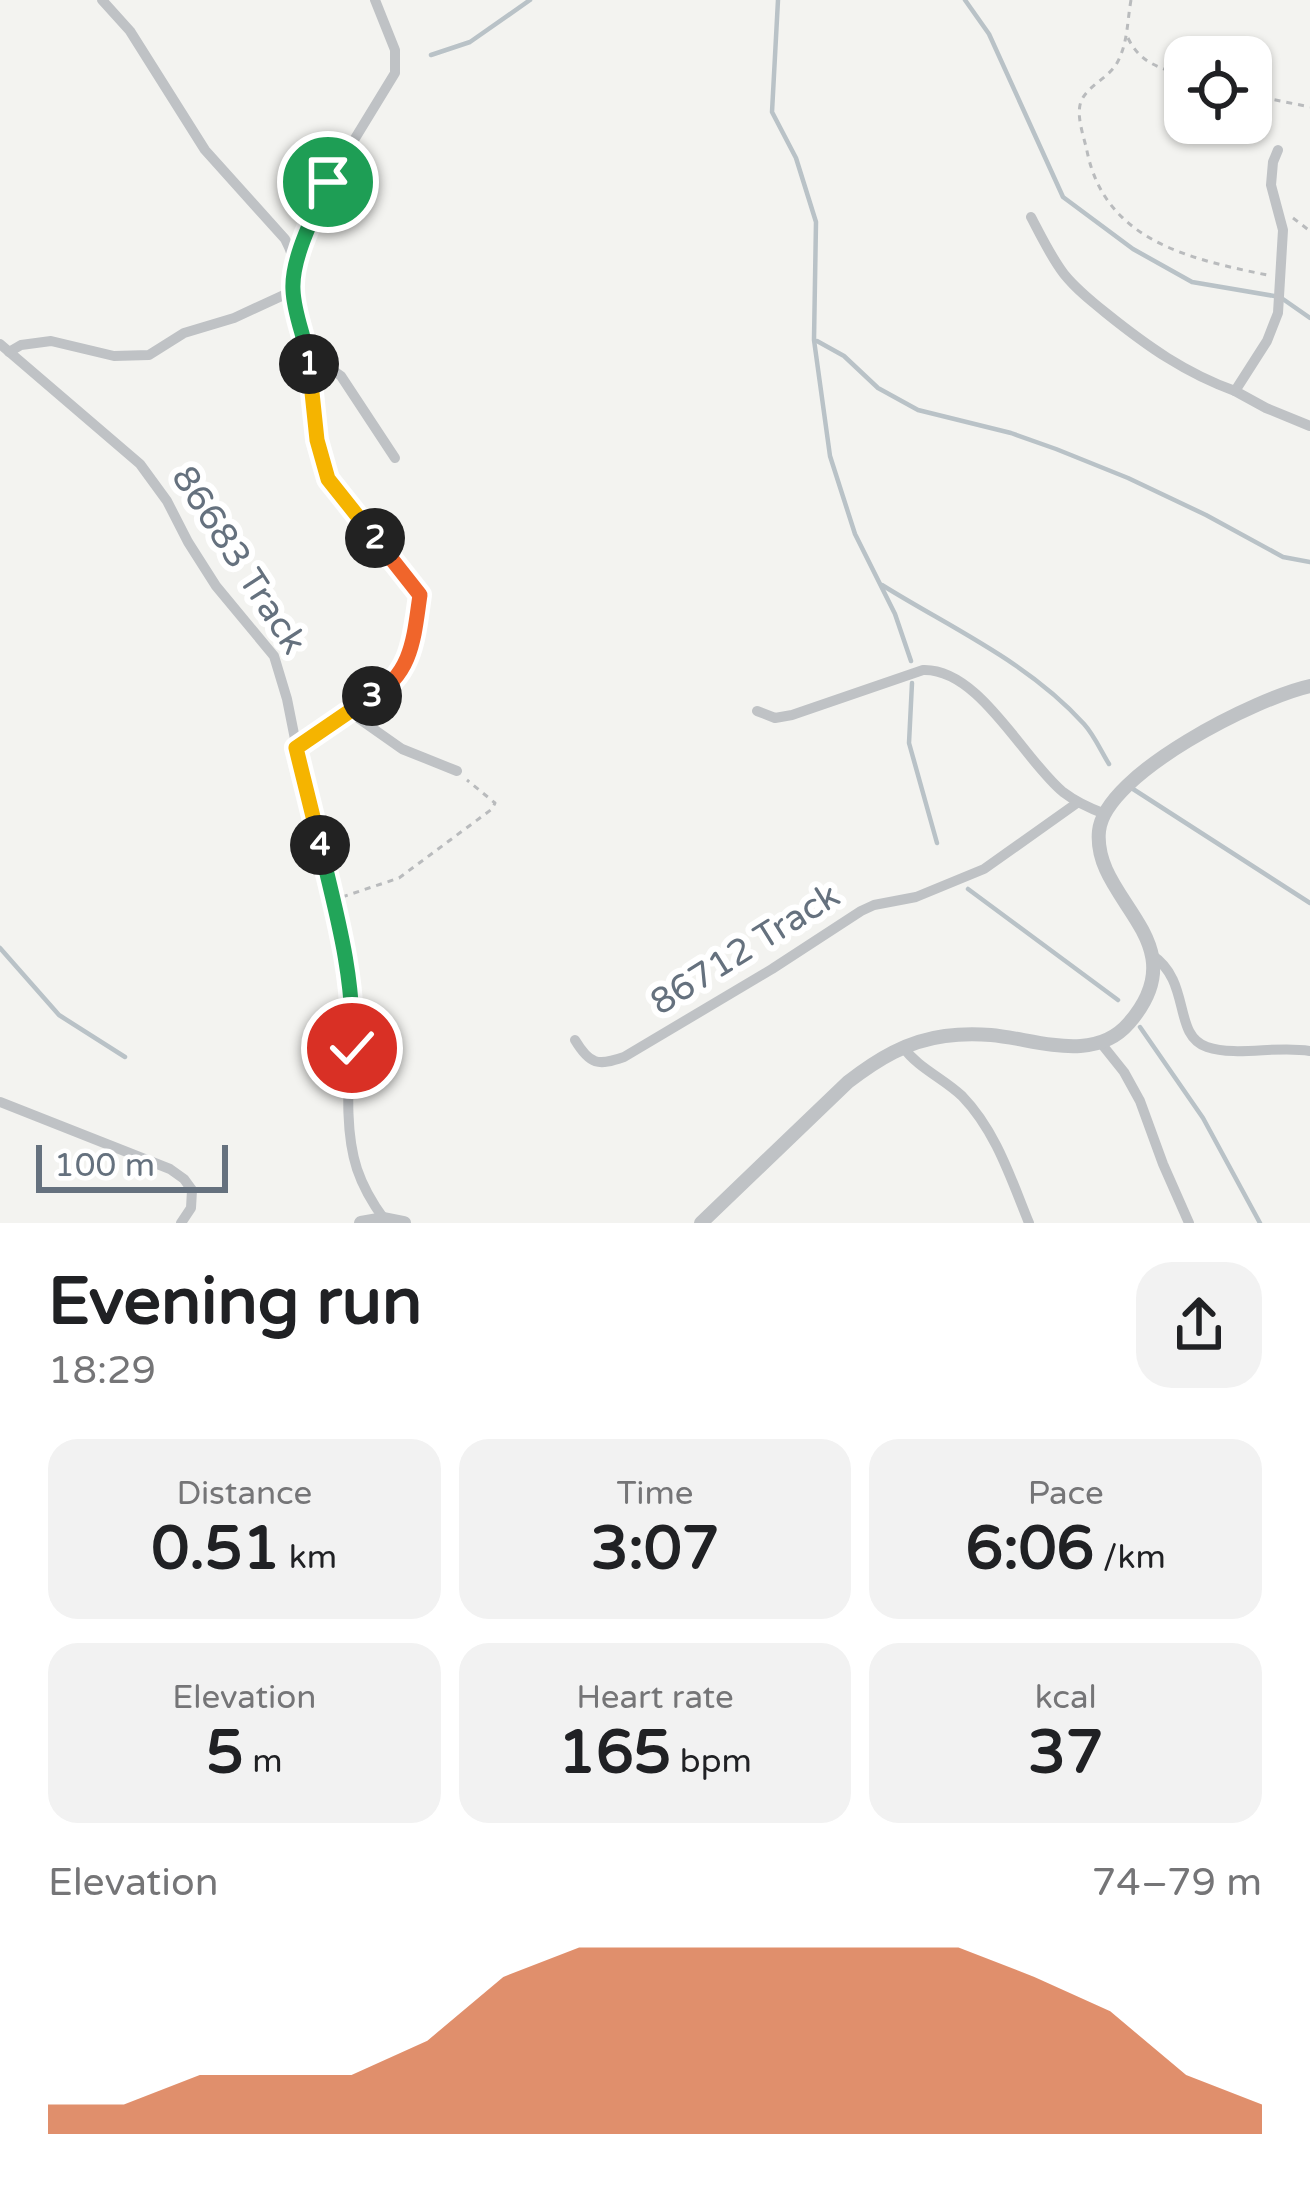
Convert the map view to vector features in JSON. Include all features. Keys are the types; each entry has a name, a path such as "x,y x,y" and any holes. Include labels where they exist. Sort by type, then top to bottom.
{"street":[{"path":"102,0 130,31 205,150 285,239 295,268"},
{"path":"375,0 394,50 394,73 328,182 292,287 307,352 340,376 395,458"},
{"path":"1235,391 1274,327 1280,297 1283,230 1271,174 1278,150"},
{"path":"1031,217 1066,277 1158,354 1310,426"},
{"path":"5,348 51,340 114,356 149,355 184,333 235,318 292,287"},
{"name":"86683 Track","path":"5,348 140,464 216,586 274,656 352,996 353,1153 357,1172 384,1220"},
{"path":"296,748 400,675 412,648 420,595"},
{"path":"757,711 775,718 792,715 923,670 937,670 964,684 1046,776 1077,803 1105,814"},
{"path":"701,1223 848,1082 903,1047 969,1034 1071,1046 1100,1042 1127,1026 1149,991 1152,956 1144,931 1100,849 1099,829 1105,814 1118,793 1162,758 1252,705 1310,686"},
{"path":"349,711 403,749 457,771"},
{"name":"86712 Track","path":"575,1040 599,1063 624,1057 861,910 916,897 970,876 1077,803"},
{"path":"1152,956 1171,973 1187,1026 1198,1043 1226,1050 1310,1051"},
{"path":"1100,1042 1140,1100 1189,1223"},
{"path":"903,1047 977,1113 1000,1151 1029,1223"},
{"path":"0,1102 170,1169 194,1198 181,1223"},
{"path":"361,1223 404,1223"}],"path":[{"path":"1131,0 1127,36 1116,65 1083,96 1079,107 1089,160 1105,197 1155,243 1183,256 1280,278"},
{"path":"1127,36 1135,51 1164,69"},
{"path":"1272,99 1310,107"},
{"path":"307,352 317,440 328,479 420,595"},
{"path":"333,900 399,878 491,808 492,799 457,771"}],"waterway":[{"path":"431,55 470,42 530,0"},
{"path":"778,0 772,112 796,158 816,222 814,340 830,456 855,534 895,614 911,661"},
{"path":"965,0 989,34 1063,197 1133,249 1192,282 1280,297 1310,318"},
{"path":"817,341 844,356 878,388 918,410 1056,449 1206,515 1283,557 1310,562"},
{"path":"882,585 1039,682 1084,724 1109,764"},
{"path":"912,683 909,743 937,843"},
{"path":"1133,789 1310,903"},
{"path":"968,889 1118,1000"},
{"path":"0,948 59,1015 125,1057"},
{"path":"1140,1027 1203,1118 1260,1223"}],"route":[{"path":"328,182 292,287 307,352 317,440 328,479 420,595 412,648 400,675 296,748 349,968 352,1048"}]}
